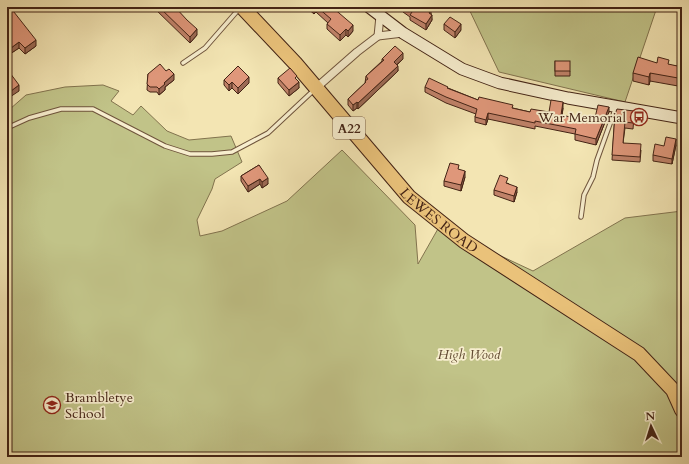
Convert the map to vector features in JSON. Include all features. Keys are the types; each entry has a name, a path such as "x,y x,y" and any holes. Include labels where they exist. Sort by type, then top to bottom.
{"highway":[{"name":"LEWES ROAD","path":"241,7 316,88 409,197 464,241 639,354 673,390 682,410"}],"street":[{"path":"369,7 403,33 462,69 500,83 568,98 682,118"},
{"path":"378,36 380,16"},
{"path":"316,88 357,52 378,36 403,33"}],"lane":[{"path":"183,63 205,48 241,7"},
{"path":"7,128 29,118 62,109 93,109 165,146 190,154 232,152 268,133 316,88"},
{"path":"581,217 584,195 594,177 597,160 616,106"}],"green space":[{"path":"468,7 657,7 625,102 499,72"},
{"name":"High Wood","path":"103,85 119,91 111,101 133,115 141,106 167,131 189,140 231,136 242,162 215,179 212,189 197,220 200,236 222,231 287,201 342,150 415,225 418,264 439,227 533,271 625,218 682,211 682,457 7,457 7,109 10,109 26,95 65,87"}],"building":[{"path":"10,7 36,40 25,48 19,42 7,51 7,10"},
{"path":"159,7 175,7 197,29 190,37"},
{"path":"317,7 332,7 353,25 348,31 346,29 340,35 327,24 331,19"},
{"path":"404,7 429,7 431,9 429,13 432,15 426,24 410,15 412,12"},
{"path":"680,7 682,7 682,23 680,23"},
{"path":"450,17 461,24 455,32 444,24"},
{"path":"395,46 403,53 394,62 398,66 358,103 357,102 353,105 348,99 366,82 365,81 368,79 366,76 384,60 382,59"},
{"path":"638,57 657,63 658,57 669,60 668,64 682,67 682,75 679,75 678,78 650,73 649,77 633,73"},
{"path":"555,61 570,61 570,71 555,71"},
{"path":"160,64 166,71 169,69 174,74 159,89 157,87 150,87 147,84 148,74"},
{"path":"238,66 249,77 238,88 232,82 229,85 224,80"},
{"path":"290,68 297,76 295,78 299,82 289,90 278,78"},
{"path":"7,69 19,85 7,94"},
{"path":"429,78 448,87 447,88 478,100 479,97 513,105 512,108 530,112 531,109 549,112 551,100 563,102 561,115 594,122 598,105 609,107 596,139 575,134 576,129 535,121 535,123 488,113 486,120 475,117 477,109 425,87"},
{"path":"617,109 634,111 633,123 625,122 623,143 641,144 640,157 612,155 615,114"},
{"path":"666,137 676,139 672,159 653,155 655,144 664,146"},
{"path":"450,163 459,165 458,169 465,171 461,185 444,181"},
{"path":"259,165 268,178 262,182 260,179 248,186 241,176"},
{"path":"500,175 508,178 506,183 517,187 514,196 494,190"}],"place":[{"name":"War Memorial","path":"639,117"},
{"name":"Brambletye School","path":"52,405"}]}
